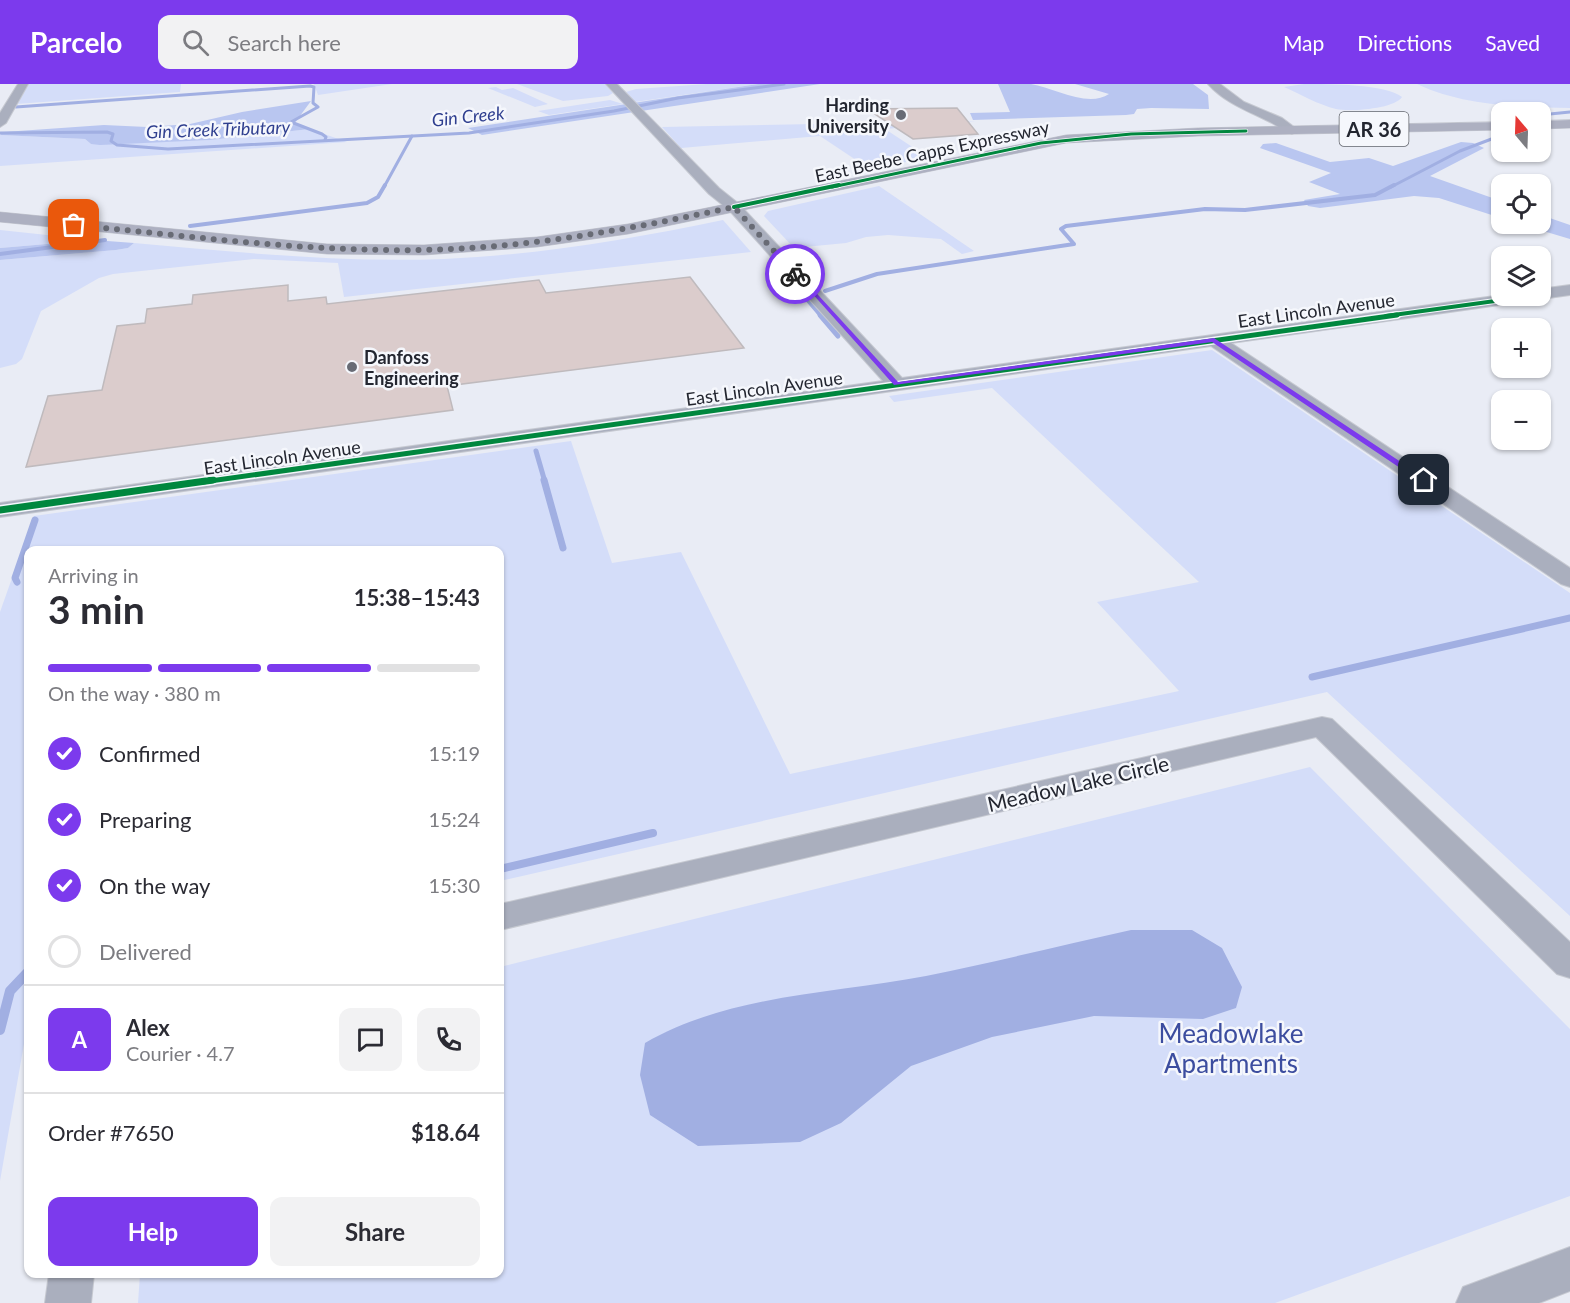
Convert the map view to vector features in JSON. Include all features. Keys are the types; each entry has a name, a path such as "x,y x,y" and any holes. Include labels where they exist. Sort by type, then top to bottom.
{"main road":[{"path":"1551,125 1570,124"},
{"name":"East Beebe Capps Expressway","path":"0,217 327,249 424,250 547,241 628,229 1041,143 1131,134 1491,126"}],"street":[{"path":"0,123 22,84"},
{"path":"611,84 714,191 734,207 897,384"},
{"path":"1208,86 1225,109"},
{"path":"1208,86 1292,130"},
{"path":"1233,119 1246,131"},
{"path":"1551,293 1570,290"},
{"name":"East Lincoln Avenue","path":"0,510 1491,302"},
{"path":"1214,340 1570,579"},
{"name":"Meadow Lake Circle","path":"504,916 1322,726 1570,964"},
{"path":"68,1303 71,1278"},
{"path":"1479,1303 1549,1285"}],"green space":[{"path":"28,84 181,84 180,92 16,104"},
{"path":"314,84 392,84 318,95"},
{"path":"517,84 605,84 613,93 608,96 563,101"},
{"path":"707,84 758,84 635,102 626,92 636,89"},
{"path":"1304,84 1371,87 1402,97 1381,107 1361,110 1336,109 1284,87"},
{"path":"1417,84 1570,84 1570,108 1551,107 1551,102 1491,102 1491,104 1453,97"},
{"path":"496,87 502,90 513,88 548,104 535,107 488,88"},
{"path":"610,100 623,104 549,115 538,111"},
{"path":"976,121 885,129 920,152 951,148 954,152 877,168 856,160 820,136 681,148 662,127"},
{"path":"310,129 347,142 0,166 0,135 85,139 91,144 210,140"},
{"path":"879,186 974,251 962,254 941,239 888,235 866,237 846,243 794,248 764,216 768,211"},
{"path":"723,220 751,252 344,297 338,263 254,259 113,274 99,278 41,311 22,359 16,364 0,368 0,260 116,250 128,248 134,243 327,258 444,259 515,254 585,245"},
{"path":"0,230 94,240 0,248"},
{"path":"1212,350 1570,593 1570,916 1327,692 504,880 504,546 24,546 24,1044 0,1181 0,612 34,516 571,441 612,563 681,552 790,774 1179,691 1097,602 1199,582 992,388 894,402 889,396"},
{"name":"Meadowlake Apartments","path":"1310,767 1570,1029 1570,1196 1275,1303 138,1303 140,1278 504,1278 504,966"}],"shaded area":[{"path":"758,84 820,84 482,135 468,128"},
{"path":"998,84 1031,84 1071,96 1091,99 1109,94 1075,84 1193,84 1208,95 1209,109 1151,108 1137,109 1134,114 1126,115 973,120 970,113 1010,112"},
{"path":"311,101 294,124 310,129 210,140 100,145 91,144 85,139 0,135 4,132 104,125 147,127 190,124 242,112"},
{"path":"1461,142 1473,143 1484,148 1430,176 1491,197 1491,215 1439,198 1414,196 1320,208 1308,206 1304,200 1340,194 1309,182 1331,173 1260,148 1263,144 1276,143 1330,162 1369,158 1393,166"},
{"path":"1551,218 1570,225 1570,239 1551,233"},
{"path":"94,240 134,243 128,248 116,250 0,260 0,248"},
{"path":"1131,930 1192,930 1222,948 1242,987 1236,1008 1203,1019 1094,1016 992,1037 911,1066 841,1123 800,1142 698,1146 650,1115 640,1075 645,1043 678,1027 712,1014 746,1005 926,976"}],"building":[{"path":"957,108 978,134 913,139 867,109"},
{"name":"Danfoss Engineering","path":"690,277 744,348 447,386 453,410 26,467 48,396 102,390 117,326 145,323 147,309 192,304 193,295 288,285 288,301 326,297 327,304 539,280 546,293"}],"waterway":[{"name":"Gin Creek","path":"412,136 469,133 614,111 678,98 784,84"},
{"path":"16,107 310,86 314,87 313,103 318,107 291,122 322,134 326,137 325,140"},
{"path":"1551,114 1570,112"},
{"name":"Gin Creek Tributary","path":"0,133 107,132 113,134 111,141 117,145 168,149 412,136"},
{"name":"Gin Creek","path":"384,187 412,136"},
{"path":"1391,187 1460,151 1491,139"},
{"name":"Gin Creek","path":"190,226 367,203 378,197 385,185"},
{"path":"825,291 877,274 1074,244 1061,229 1066,226 1205,209 1245,210 1375,195 1394,185"},
{"name":"Gin Creek","path":"0,254 105,240"},
{"path":"804,296 821,316"},
{"path":"820,315 838,336"},
{"path":"536,451 545,482"},
{"path":"544,480 563,548"},
{"path":"26,546 35,520"},
{"path":"17,582 15,578 24,552"},
{"path":"1312,677 1570,618"},
{"path":"504,868 653,833"},
{"path":"0,1030 10,991 24,976"}],"cycle path":[{"path":"734,207 1041,143 1131,134 1246,131"},
{"path":"0,510 1491,302"}],"way so far":[{"path":"74,225 327,249 424,250 553,240 628,229 734,207 795,274"}],"place":[{"name":"Harding University","path":"901,115"},
{"name":"Danfoss Engineering","path":"352,367"}],"route":[{"path":"795,274 897,384 1214,340 1424,480"}]}
